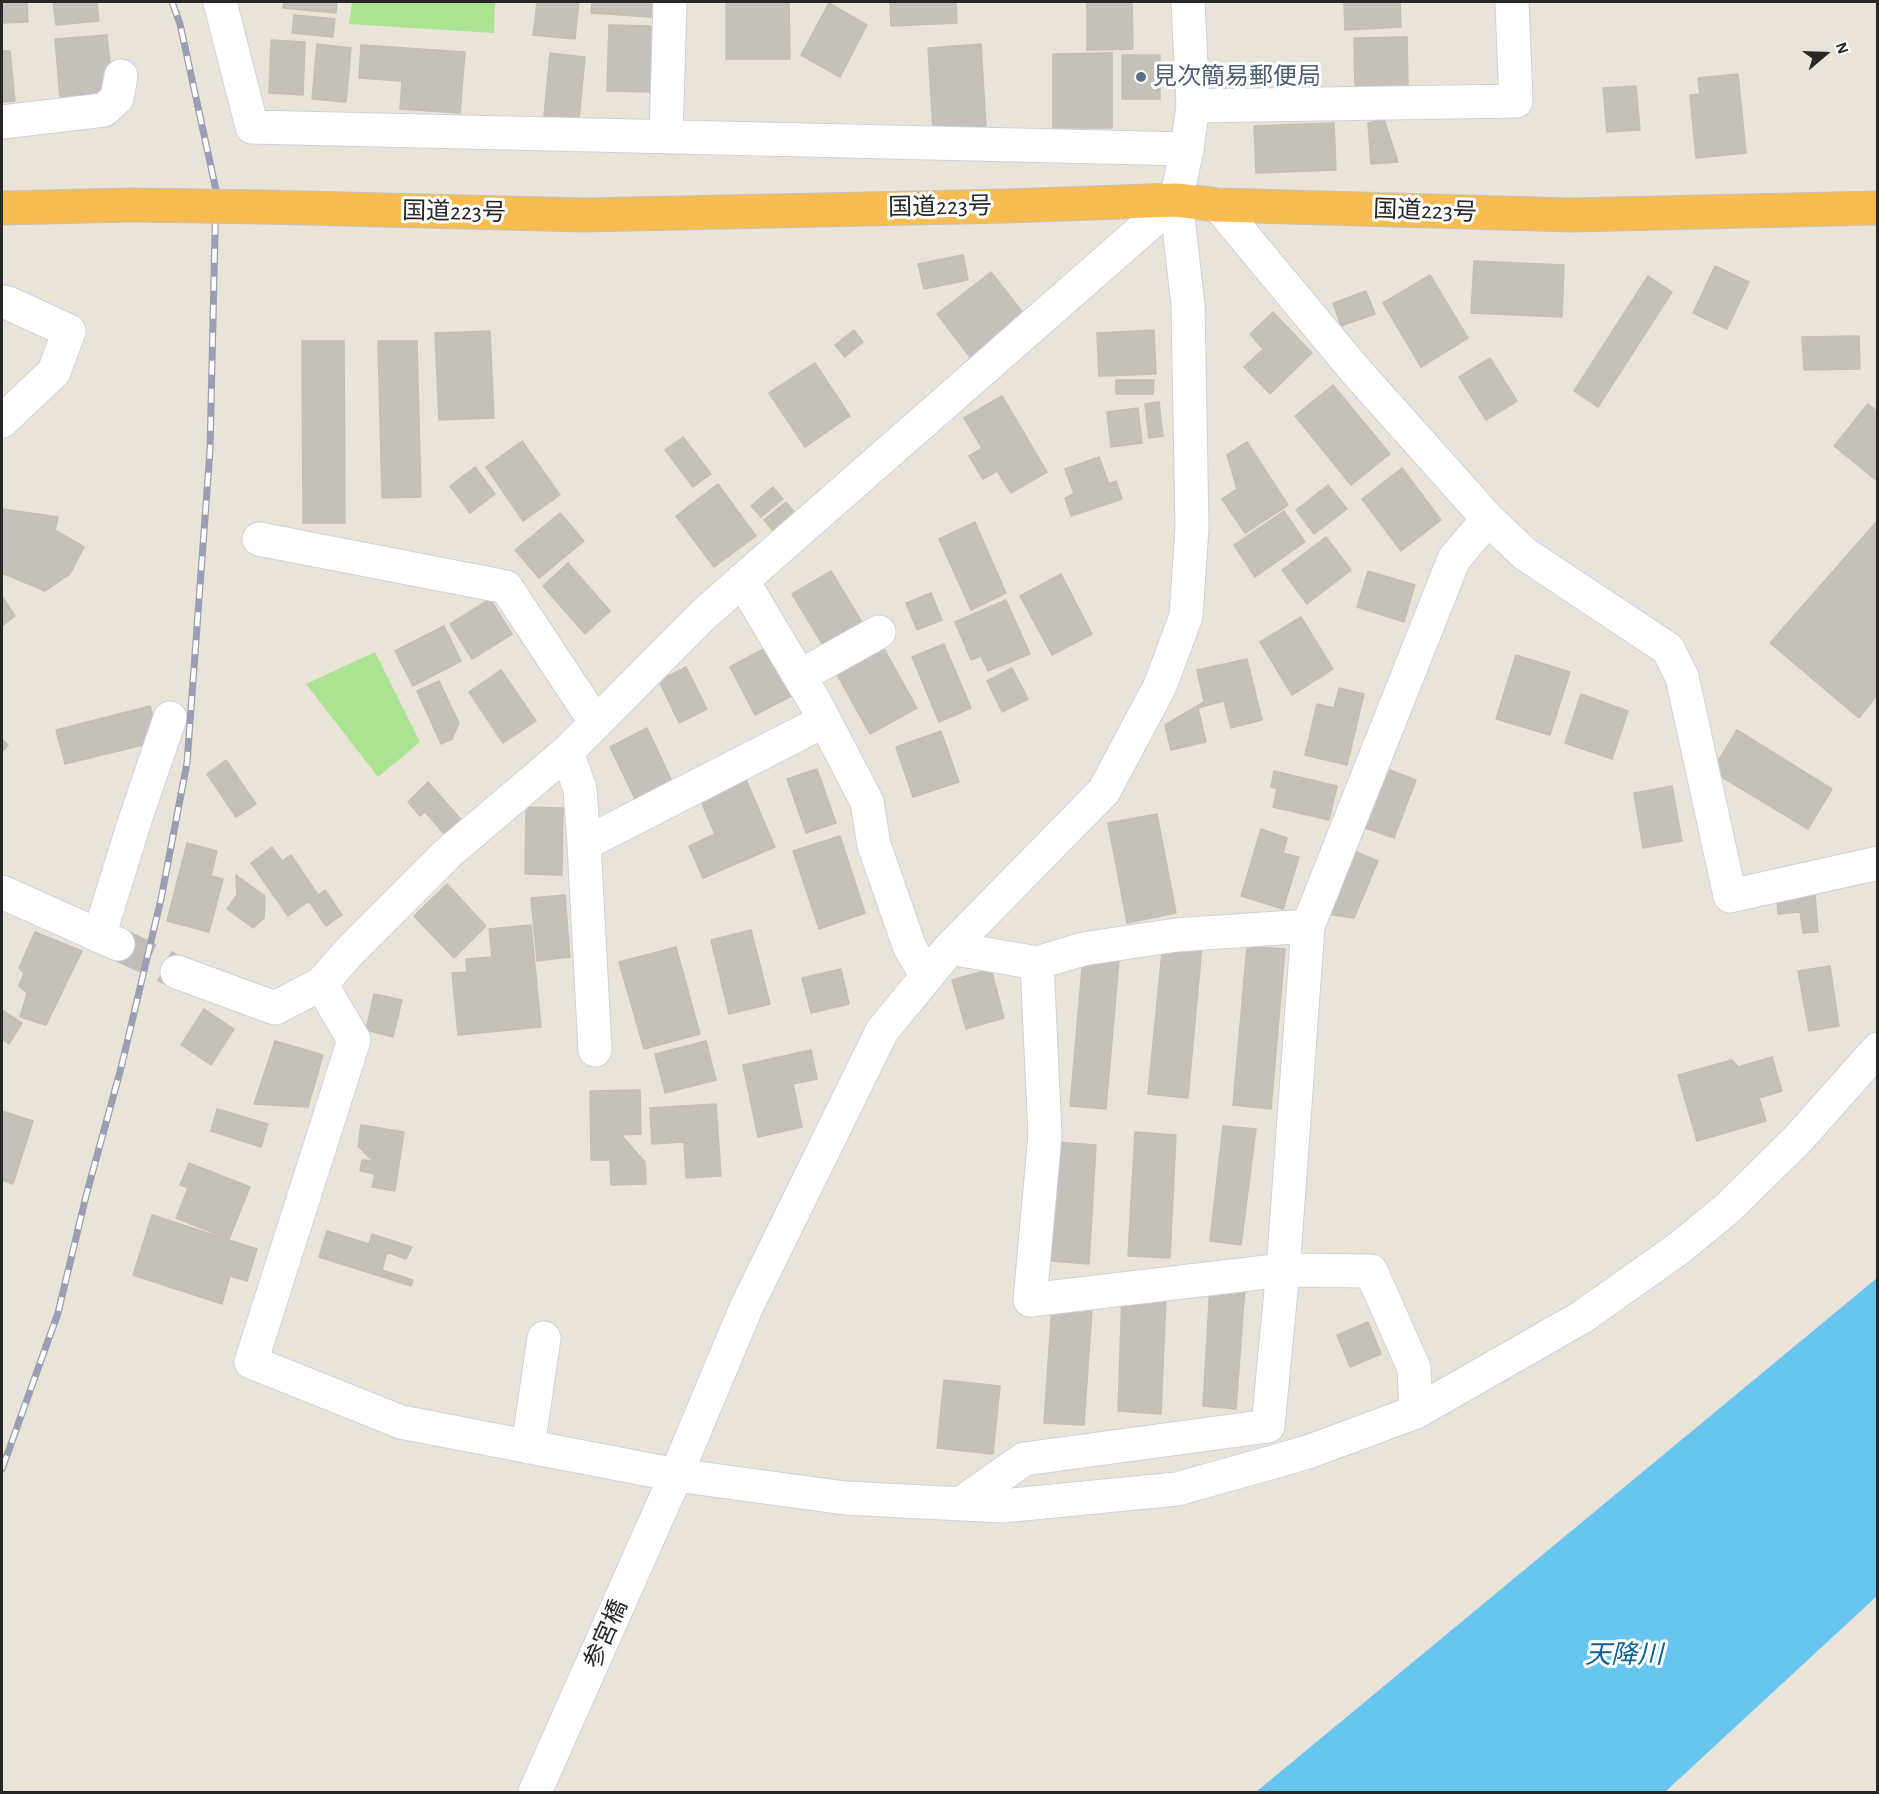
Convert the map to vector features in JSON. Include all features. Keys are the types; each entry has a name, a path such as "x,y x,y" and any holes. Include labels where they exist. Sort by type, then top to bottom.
{"highway":[{"name":"国道223号","path":"2,208 132,205 584,215 1176,200 1218,205 1572,215 1878,208"}],"street":[{"path":"220,2 252,127 1187,149"},
{"path":"666,137 670,2"},
{"name":"参宮橋","path":"535,1792 676,1475 746,1308 882,1031 950,948 1104,791 1160,686 1186,616 1192,528 1188,304 1176,200 1187,149 1192,106 1188,2"},
{"path":"1192,106 1516,101 1512,2"},
{"path":"2,122 104,110 117,98 121,76"},
{"path":"177,972 275,1008 321,984 350,951 448,853 567,752 703,615 1176,200"},
{"path":"1218,205 1355,370 1488,519 1525,554 1668,649 1682,677 1730,896 1878,863"},
{"path":"2,302 69,332 54,372 2,421"},
{"path":"960,1504 1024,1459 1268,1426 1283,1270 1308,927 1454,560 1488,519"},
{"path":"259,539 506,587 596,723"},
{"path":"742,580 800,676 867,802 874,845 906,938 927,976"},
{"path":"800,676 879,632"},
{"path":"2,892 109,940 136,817 170,718"},
{"path":"584,844 824,721"},
{"path":"567,752 580,789 595,1050"},
{"path":"950,948 1037,963 1083,949 1176,935 1308,927"},
{"path":"1037,963 1045,1135 1030,1300 1283,1270 1371,1271 1414,1368 1416,1412"},
{"path":"321,984 354,1040 251,1362 401,1422 528,1447 676,1475 845,1498 1002,1506 1177,1489 1305,1453 1416,1412 1452,1394 1582,1317 1678,1249 1728,1208 1767,1171 1878,1049"},
{"path":"528,1447 544,1338"}],"green space":[{"path":"352,2 495,2 494,33 349,24"},
{"path":"375,652 420,742 378,777 306,684"}],"water":[{"name":"天降川","path":"1877,1278 1877,1596 1665,1792 1256,1792"}],"building":[{"path":"2,2 27,2 28,22 2,23"},
{"path":"53,2 97,2 99,21 56,25"},
{"path":"284,2 337,2 336,13 283,8"},
{"path":"537,2 579,2 575,39 533,35"},
{"path":"592,2 652,2 651,17 591,13"},
{"path":"726,2 789,2 790,59 726,59"},
{"path":"890,2 956,2 957,23 891,26"},
{"path":"1087,2 1132,2 1133,49 1087,50"},
{"path":"1344,2 1400,2 1401,27 1345,30"},
{"path":"829,3 867,25 840,77 801,55"},
{"path":"294,15 335,19 333,37 292,33"},
{"path":"609,25 651,26 650,92 607,91"},
{"path":"107,35 113,92 60,97 55,39"},
{"path":"1407,37 1408,87 1355,88 1354,38"},
{"path":"271,40 305,42 303,95 269,93"},
{"path":"317,44 351,48 346,102 312,99"},
{"path":"981,44 986,128 933,131 928,48"},
{"path":"361,45 465,52 460,113 400,109 402,81 359,78"},
{"path":"2,51 10,51 15,101 2,102"},
{"path":"550,53 585,57 579,120 544,116"},
{"path":"1112,53 1112,128 1053,128 1053,54"},
{"name":"見次簡易郵便局","path":"1122,55 1160,55 1160,99 1122,99"},
{"path":"1738,74 1746,153 1696,158 1690,95 1700,94 1698,78"},
{"path":"1636,86 1640,130 1607,132 1603,88"},
{"path":"1384,119 1398,162 1371,164 1368,123"},
{"path":"1334,123 1336,170 1256,173 1254,126"},
{"path":"963,255 968,280 924,289 918,264"},
{"path":"1474,261 1564,265 1562,317 1471,313"},
{"path":"1715,266 1749,282 1727,329 1693,313"},
{"path":"991,272 1031,323 976,365 937,314"},
{"path":"1430,275 1468,338 1421,367 1383,303"},
{"path":"1648,276 1672,292 1598,407 1574,391"},
{"path":"1366,291 1375,314 1341,326 1333,303"},
{"path":"1273,312 1312,353 1270,394 1244,367 1263,349 1250,334"},
{"path":"854,330 863,342 845,357 835,345"},
{"path":"1154,330 1156,374 1099,376 1097,333"},
{"path":"490,331 494,418 439,420 435,333"},
{"path":"1859,336 1860,369 1804,370 1802,337"},
{"path":"302,341 344,341 345,523 303,523"},
{"path":"378,341 417,341 421,497 382,498"},
{"path":"1490,358 1517,401 1486,420 1459,377"},
{"path":"815,363 850,416 805,447 769,393"},
{"path":"1116,380 1154,380 1153,394 1116,394"},
{"path":"1333,385 1390,454 1351,485 1295,416"},
{"path":"1002,396 1047,472 1011,493 997,471 983,479 969,456 982,448 964,418"},
{"path":"1159,402 1163,436 1149,438 1145,404"},
{"path":"1868,404 1878,412 1878,478 1876,480 1834,446"},
{"path":"1138,408 1142,443 1111,447 1107,412"},
{"path":"683,437 711,474 693,487 665,450"},
{"path":"522,441 560,495 523,521 486,467"},
{"path":"1247,442 1288,505 1245,533 1222,499 1237,489 1227,455"},
{"path":"1099,457 1109,484 1116,481 1122,499 1071,516 1065,498 1074,494 1065,469"},
{"path":"475,467 495,494 470,513 450,486"},
{"path":"1402,468 1441,520 1401,551 1362,499"},
{"path":"718,484 756,536 714,567 676,516"},
{"path":"1328,485 1347,509 1314,534 1296,510"},
{"path":"773,487 783,499 761,517 751,506"},
{"path":"786,502 801,520 780,539 764,520"},
{"path":"2,509 58,517 55,530 84,547 70,574 45,591 2,573"},
{"path":"1284,511 1305,542 1255,577 1234,545"},
{"path":"560,513 584,541 539,578 515,550"},
{"path":"1878,520 1878,694 1859,718 1770,643"},
{"path":"975,522 1006,593 971,610 939,539"},
{"path":"1326,537 1351,570 1307,604 1282,570"},
{"path":"568,563 610,611 585,634 543,586"},
{"path":"831,571 865,627 826,650 792,594"},
{"path":"1368,571 1415,585 1404,622 1357,607"},
{"path":"1061,574 1092,634 1052,655 1020,596"},
{"path":"931,593 942,620 917,630 906,603"},
{"path":"2,596 15,616 2,626"},
{"path":"490,599 512,634 472,659 450,624"},
{"path":"1006,600 1030,654 988,671 981,656 971,660 955,622"},
{"path":"1301,617 1333,669 1292,695 1260,642"},
{"path":"444,626 461,661 413,686 395,651"},
{"path":"944,644 971,708 939,722 912,657"},
{"path":"769,646 795,694 755,715 730,667"},
{"path":"883,647 917,708 870,734 836,673"},
{"path":"1516,655 1570,672 1550,735 1496,719"},
{"path":"1247,659 1262,720 1231,728 1224,701 1198,708 1206,742 1171,750 1165,725 1204,702 1197,670"},
{"path":"686,667 707,709 679,723 659,681"},
{"path":"1012,668 1028,699 1002,712 987,681"},
{"path":"501,670 536,721 503,743 469,692"},
{"path":"439,681 459,723 452,739 441,744 417,691"},
{"path":"1339,688 1364,694 1347,765 1305,755 1317,704 1334,708"},
{"path":"1581,694 1628,711 1612,759 1565,743"},
{"path":"150,706 159,741 65,764 56,730"},
{"path":"647,728 672,781 635,799 610,747"},
{"path":"1737,730 1832,789 1808,829 1712,771"},
{"path":"941,731 959,782 913,797 896,747"},
{"path":"2,739 8,745 2,752"},
{"path":"226,760 256,804 236,817 207,774"},
{"path":"1382,767 1416,780 1394,838 1360,826"},
{"path":"817,769 836,823 806,833 787,779"},
{"path":"1274,771 1337,786 1329,820 1273,807 1277,789 1271,787"},
{"path":"745,777 775,847 703,878 689,846 715,834 699,797"},
{"path":"428,782 464,823 448,838 425,812 420,816 408,802"},
{"path":"1672,786 1682,841 1643,848 1634,793"},
{"path":"526,807 563,808 562,875 525,874"},
{"path":"1157,814 1176,913 1127,923 1108,823"},
{"path":"1261,829 1287,838 1283,853 1299,857 1283,909 1241,896"},
{"path":"840,836 865,913 819,929 793,851"},
{"path":"187,843 217,851 211,876 223,879 209,932 167,921"},
{"path":"272,847 282,861 291,855 318,895 325,890 342,915 326,926 309,901 288,916 251,863"},
{"path":"1347,848 1378,861 1354,918 1320,913"},
{"path":"236,875 265,896 264,918 253,928 227,909 237,895"},
{"path":"447,884 486,926 454,958 414,916"},
{"path":"1815,894 1818,932 1803,933 1800,912 1778,914 1777,899"},
{"path":"565,895 570,957 537,961 531,898"},
{"path":"531,925 541,1027 458,1035 452,973 467,972 466,959 492,957 489,929"},
{"path":"751,930 770,1004 729,1014 711,940"},
{"path":"35,932 82,951 46,1025 20,1017 27,993 19,986 24,973 19,968"},
{"path":"1163,942 1202,946 1188,1098 1148,1094"},
{"path":"1247,946 1285,949 1271,1109 1233,1105"},
{"path":"676,947 700,1034 644,1049 619,962"},
{"path":"1083,957 1119,960 1106,1109 1070,1106"},
{"path":"1830,966 1839,1026 1809,1031 1798,971"},
{"path":"841,969 849,1004 811,1013 802,978"},
{"path":"991,969 1004,1018 966,1029 952,980"},
{"path":"374,994 402,1000 393,1037 366,1030"},
{"path":"204,1009 234,1029 211,1065 181,1045"},
{"path":"2,1010 22,1023 9,1044 2,1039"},
{"path":"275,1041 323,1055 308,1107 254,1104"},
{"path":"706,1041 716,1080 665,1093 655,1054"},
{"path":"811,1050 817,1079 793,1084 802,1127 758,1137 743,1065"},
{"path":"1772,1057 1782,1091 1759,1098 1766,1121 1697,1141 1678,1075 1732,1060 1738,1067"},
{"path":"640,1090 641,1134 621,1135 645,1162 646,1184 611,1185 610,1160 591,1160 590,1091"},
{"path":"716,1104 721,1176 686,1178 684,1142 652,1144 650,1108"},
{"path":"217,1109 268,1124 261,1147 211,1131"},
{"path":"2,1111 33,1121 13,1184 2,1180"},
{"path":"361,1125 404,1132 395,1191 372,1187 375,1174 360,1171 362,1160 373,1161 358,1146"},
{"path":"1223,1126 1256,1129 1241,1245 1210,1241"},
{"path":"1135,1132 1176,1135 1170,1258 1128,1256"},
{"path":"1056,1142 1096,1145 1089,1264 1050,1261"},
{"path":"189,1163 250,1187 229,1239 176,1218 188,1188 180,1185"},
{"path":"152,1215 257,1249 247,1281 230,1276 222,1304 133,1275"},
{"path":"327,1231 369,1244 372,1234 412,1247 406,1259 387,1252 382,1270 413,1280 411,1286 319,1257"},
{"path":"1210,1285 1245,1287 1236,1409 1203,1406"},
{"path":"1122,1294 1166,1296 1161,1414 1118,1411"},
{"path":"1052,1306 1092,1309 1084,1425 1044,1423"},
{"path":"1368,1322 1381,1354 1350,1367 1337,1335"},
{"path":"944,1380 1000,1386 993,1454 937,1448"}],"tunnel":[{"path":"120,945 177,972"}],"railway":[{"path":"2,1469 58,1313 86,1196 121,1068 161,899 187,763 210,450 216,190 180,24 172,2"}],"place":[{"name":"見次簡易郵便局","path":"1141,77"}]}
